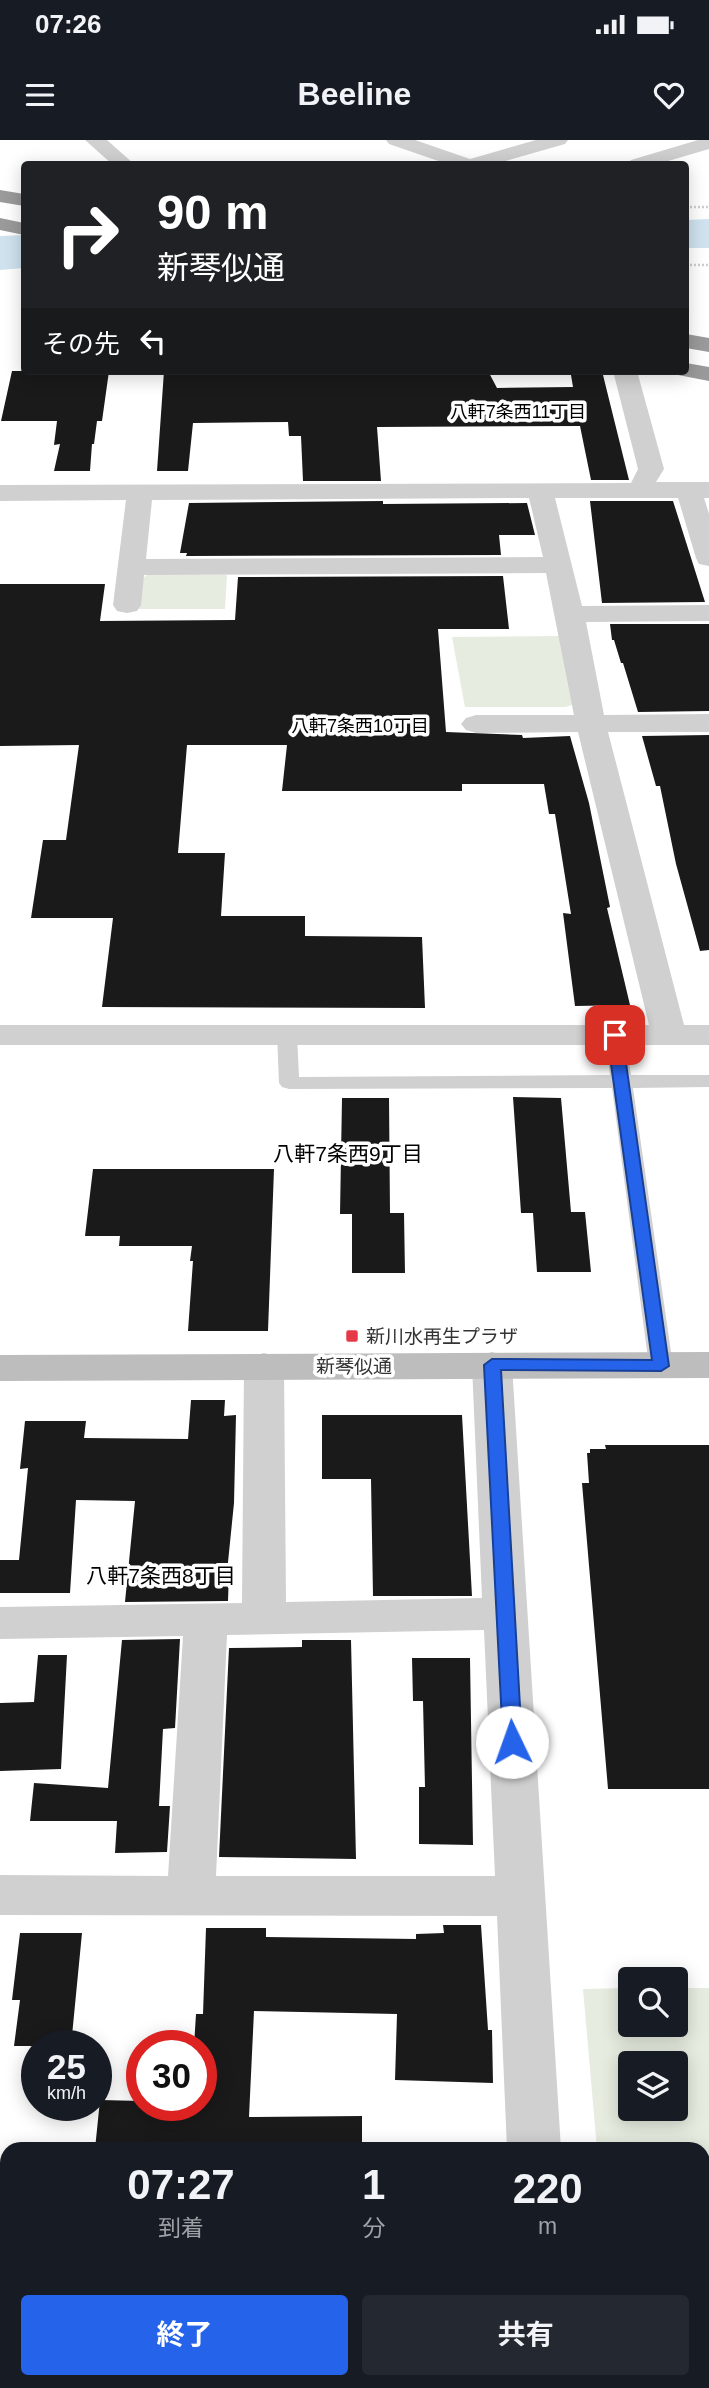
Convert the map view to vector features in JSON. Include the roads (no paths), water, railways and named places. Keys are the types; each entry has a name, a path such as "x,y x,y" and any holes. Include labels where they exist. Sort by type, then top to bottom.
{"highway":[{"path":"0,196 21,200"},
{"path":"0,210 21,214"},
{"path":"0,224 21,228"},
{"path":"0,238 21,242"},
{"path":"689,327 709,331"},
{"path":"689,342 709,345"},
{"path":"689,357 709,361"},
{"path":"689,371 709,374"}],"street":[{"path":"95,140 120,161"},
{"path":"396,140 456,161"},
{"path":"485,161 558,140"},
{"path":"648,161 709,143"},
{"path":"626,375 651,469 639,491"},
{"path":"540,491 570,614 590,721 669,1035"},
{"path":"0,494 699,491 709,558"},
{"path":"127,605 140,493"},
{"path":"132,567 558,565"},
{"path":"570,614 709,613"},
{"path":"476,724 590,721 709,723"},
{"path":"0,1035 709,1035"},
{"path":"492,1365 534,2142"},
{"name":"新琴似通","path":"0,1368 709,1365"},
{"path":"264,1366 264,1618"},
{"path":"0,1623 505,1614"},
{"path":"191,1895 206,1620"},
{"path":"0,1895 521,1896"}],"lane":[{"path":"287,1034 289,1083 709,1082"},
{"path":"615,1035 661,1366"}],"water":[{"path":"709,219 709,248 689,248 689,220"},
{"path":"21,235 21,268 0,270 0,236"}],"place":[{"name":"新川水再生プラザ","path":"352,1336"}],"district":[{"name":"八軒7条西11丁目","path":"518,412"},
{"name":"八軒7条西10丁目","path":"360,726"},
{"name":"八軒7条西9丁目","path":"348,1153"},
{"name":"八軒7条西8丁目","path":"161,1575"}]}
